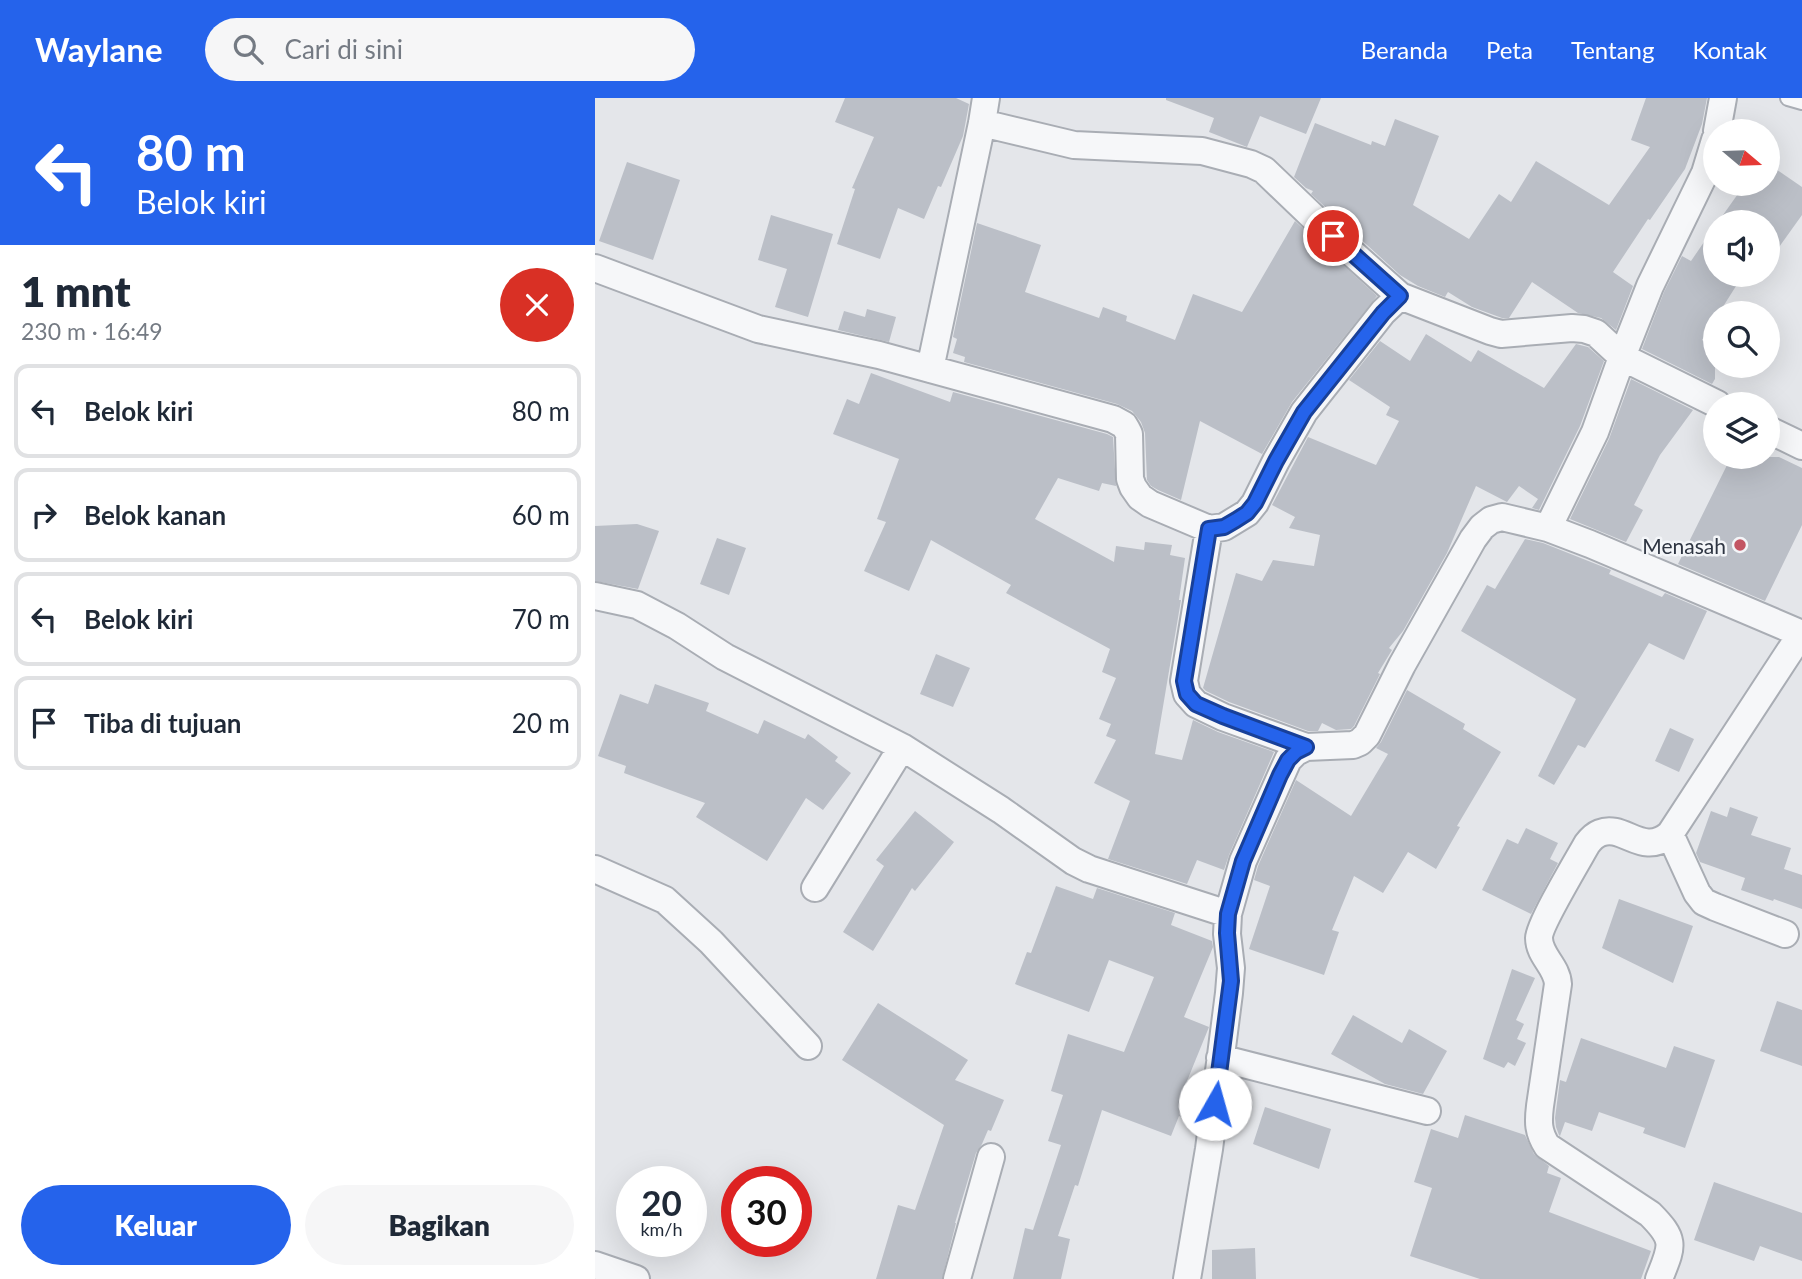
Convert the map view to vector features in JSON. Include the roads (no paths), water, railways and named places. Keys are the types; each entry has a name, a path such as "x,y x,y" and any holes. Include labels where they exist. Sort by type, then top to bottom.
{"street":[{"path":"1719,119 1723,98"},
{"path":"930,369 984,111 1075,145 1202,151 1251,164 1264,170 1400,296 1501,334 1572,328 1596,333 1622,357 1703,397"},
{"path":"1548,528 1595,432 1650,286 1703,177"},
{"path":"595,268 758,329 879,355 1113,419 1124,425 1129,435 1130,479 1136,494 1150,504 1209,529 1224,527 1247,513 1304,412 1383,313 1400,296"},
{"path":"1780,435 1802,446"},
{"path":"1209,529 1184,681 1187,694 1196,704 1306,747 1353,745 1367,735 1402,664 1473,539 1482,527 1501,517 1548,528 1590,544 1801,634 1670,834 1656,843 1610,831 1594,836 1587,844 1539,938 1542,952 1558,978 1539,1131 1547,1146 1650,1214 1663,1227 1671,1251 1659,1279"},
{"path":"595,596 637,605 677,626 725,657 901,747 1001,810 1081,865 1228,914"},
{"path":"815,888 901,747"},
{"path":"1187,1279 1209,1149 1231,981 1228,914 1243,861 1280,775 1288,760 1306,747"},
{"path":"1670,834 1697,893 1705,902 1785,934"},
{"path":"595,869 665,900 711,942 808,1046"},
{"path":"1220,1058 1427,1111"},
{"path":"957,1279 991,1157"},
{"path":"595,1265 636,1279"}],"lane":[{"path":"1788,98 1802,102"}],"place":[{"name":"Menasah","path":"1740,545"}]}
